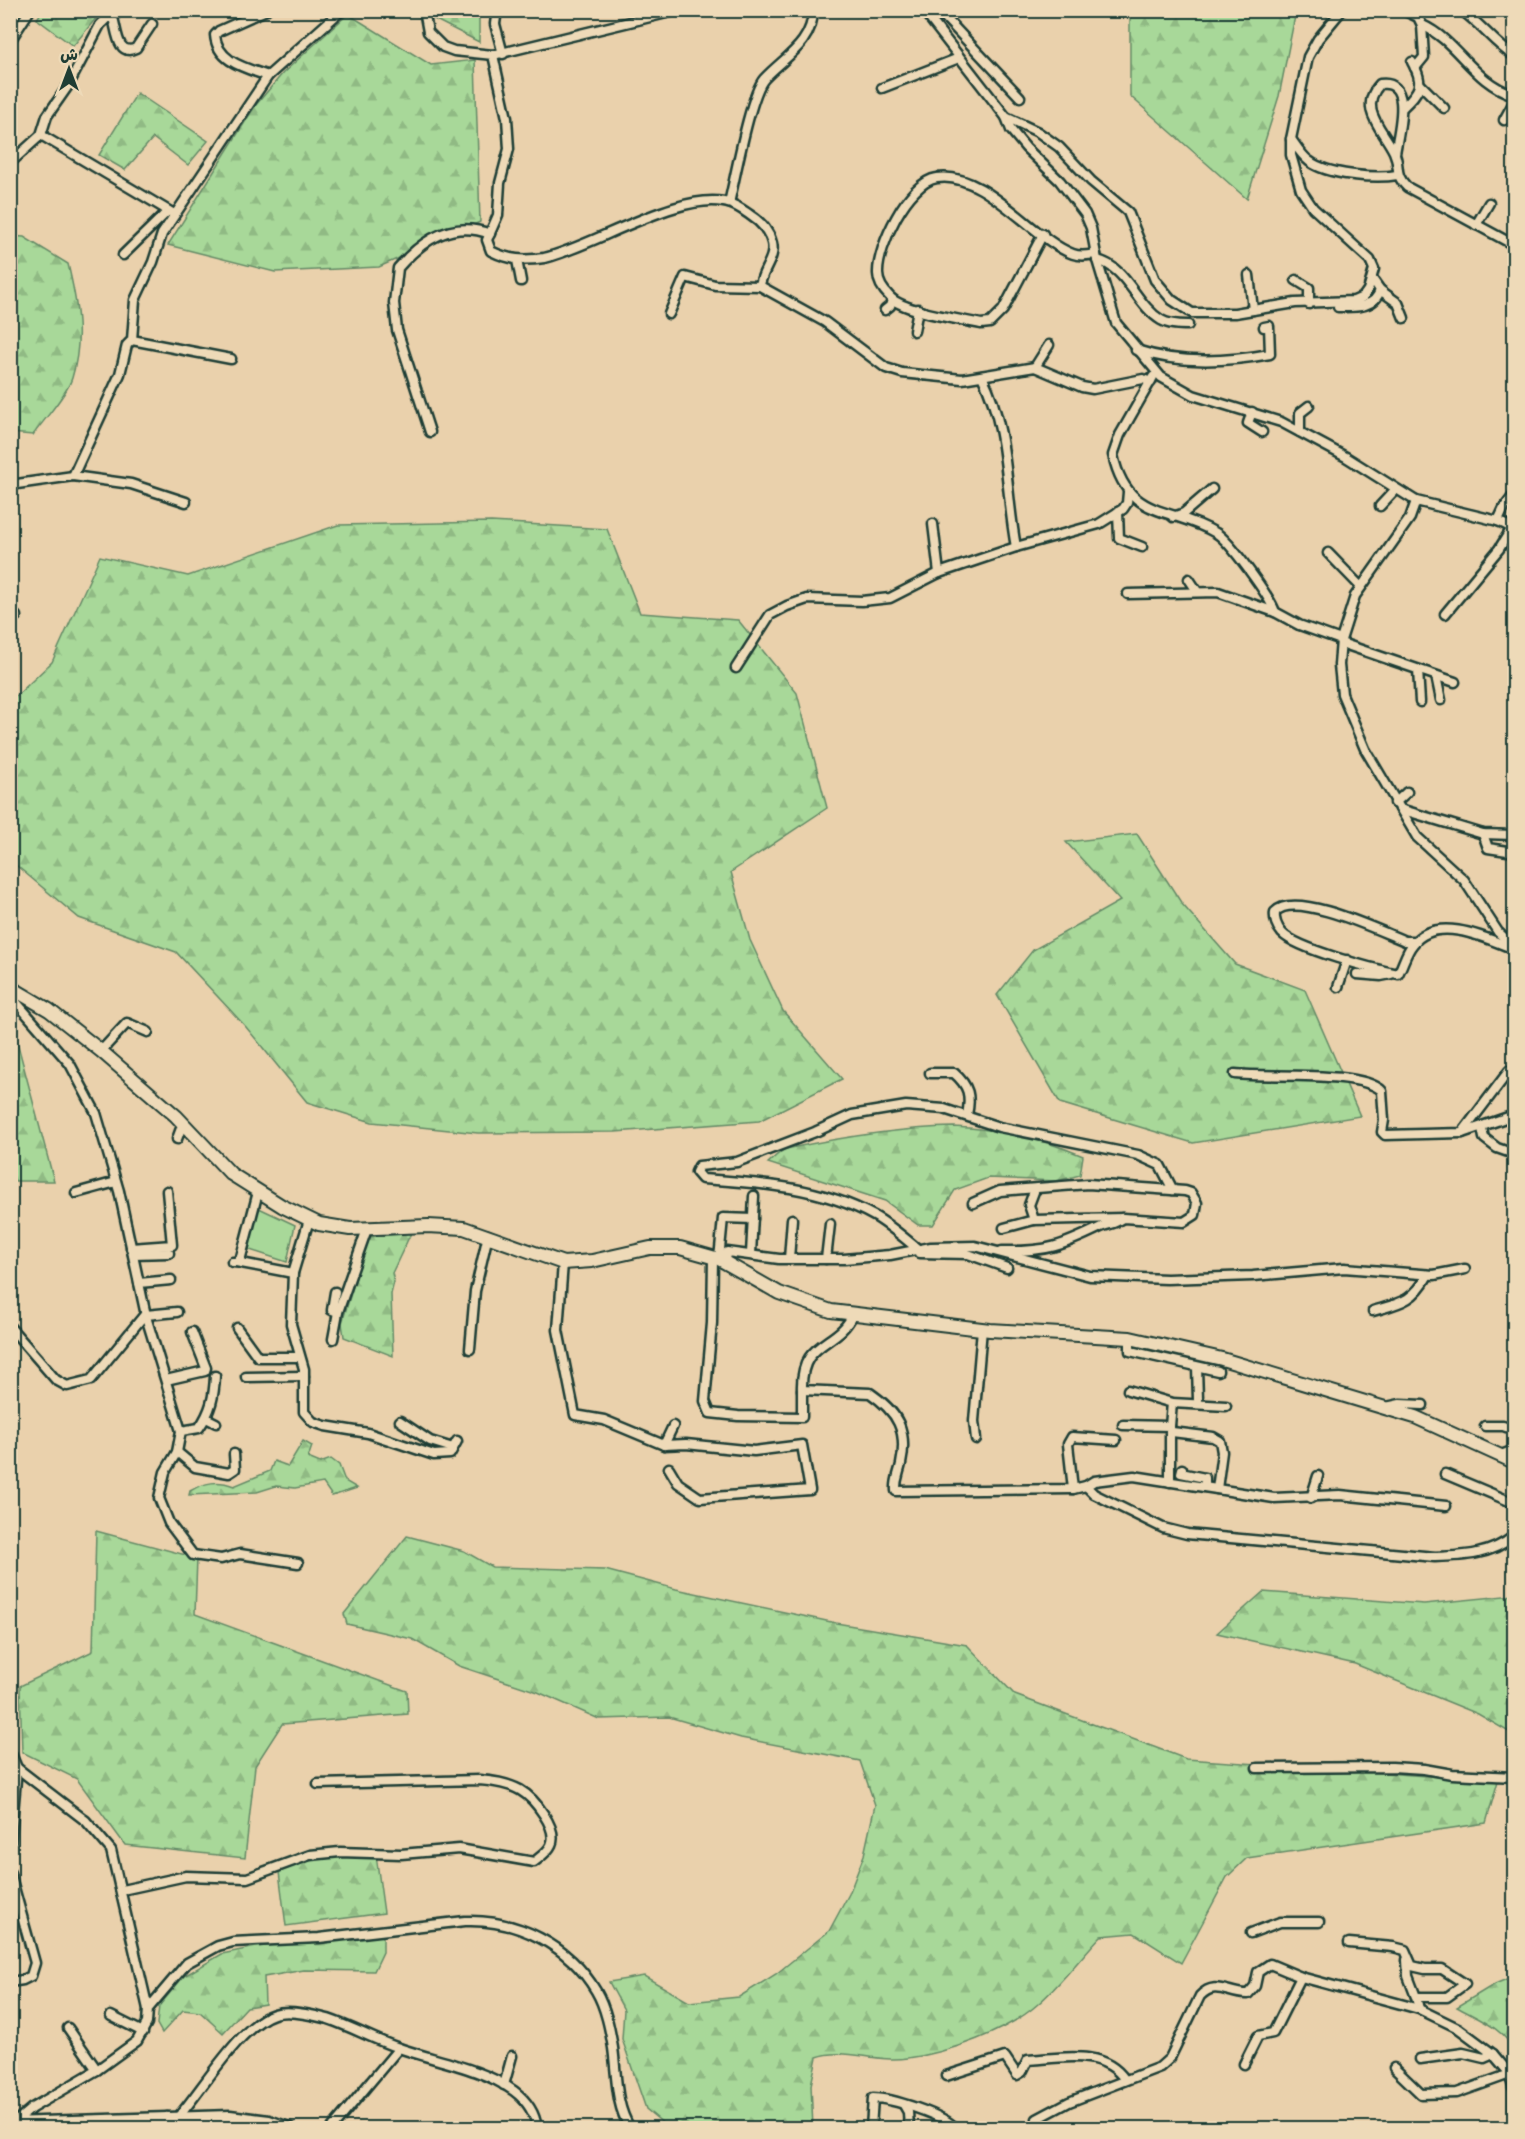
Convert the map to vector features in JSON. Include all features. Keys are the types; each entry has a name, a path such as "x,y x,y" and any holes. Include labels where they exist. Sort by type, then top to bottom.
{"main road":[{"path":"10,987 49,1010 101,1052 183,1123 231,1174 309,1220 335,1228 454,1227 488,1235 547,1259 563,1263 592,1262 634,1246 681,1248 719,1259 779,1293 805,1304 853,1314 982,1329 1130,1338 1233,1362 1415,1417 1515,1462"}],"street":[{"path":"10,41 30,10"},
{"path":"266,10 219,31 215,35 217,48 227,60 268,76"},
{"path":"73,476 112,392 127,345 132,340 135,300 153,262 157,244 171,212 268,76 342,10"},
{"path":"424,10 428,32 442,47 454,51 493,55 679,10"},
{"path":"497,10 495,24 503,54"},
{"path":"729,203 754,97 764,79 802,43 812,24 813,10"},
{"path":"923,10 1006,117 1011,130 1060,181 1085,214 1091,228 1111,313 1136,350 1155,372 1193,395 1252,412 1300,432 1416,501 1498,521 1513,528 1499,549 1445,614"},
{"path":"938,10 1020,97"},
{"path":"1006,117 1038,132 1059,147 1091,181 1128,212 1150,272 1163,292 1192,313 1202,315 1295,303 1354,301 1363,297 1373,280 1374,269 1370,260 1313,208 1301,190 1294,170 1290,139 1308,57 1318,39 1342,10"},
{"path":"1403,10 1418,17 1422,25 1424,57 1413,65 1419,74 1420,84 1417,93 1403,107"},
{"path":"1461,10 1474,19 1495,44 1515,56"},
{"path":"10,163 41,135 46,116 68,86 100,25 107,18 113,18 120,43 127,50 136,48 152,24"},
{"path":"1422,25 1434,30 1488,82 1515,95"},
{"path":"493,55 507,118 509,149 500,183 498,215 487,240 491,251 518,260 558,254 678,207 703,203 729,203 761,223 771,238 772,254 760,286"},
{"path":"882,88 959,58"},
{"path":"1395,153 1370,112 1376,88 1385,83 1396,89 1403,107 1395,153 1397,175 1407,187 1515,245"},
{"path":"1420,84 1444,108"},
{"path":"1504,120 1515,102"},
{"path":"41,135 76,153 171,212"},
{"path":"1290,139 1308,161 1319,166 1363,176 1397,175"},
{"path":"1042,234 997,320 981,324 918,309 892,300 881,286 877,275 880,256 894,223 921,184 937,178 957,179 1005,204 1042,234 1073,254 1096,257 1107,262 1160,320 1188,326"},
{"path":"1476,225 1489,203"},
{"path":"123,255 171,212"},
{"path":"430,432 397,330 394,303 398,268 437,236 466,228 490,234"},
{"path":"518,260 521,281"},
{"path":"1249,275 1253,310"},
{"path":"669,314 685,277 715,285 760,286 825,322 886,368 942,379 982,376 1035,367 1082,387 1093,389 1143,379 1151,382"},
{"path":"1296,280 1310,288 1310,303"},
{"path":"1373,280 1380,290 1398,303 1404,318"},
{"path":"1295,303 1299,309 1365,306 1379,295 1380,290"},
{"path":"885,310 890,306 892,300"},
{"path":"914,331 918,309"},
{"path":"1136,350 1158,356 1194,360 1270,354 1269,326 1264,327"},
{"path":"132,340 231,359"},
{"path":"1035,367 1049,345"},
{"path":"736,668 770,615 788,606 807,599 890,598 939,573 1016,547 1099,524 1118,512 1127,503 1128,492 1113,455 1120,435 1155,372"},
{"path":"982,376 994,405 1008,468 1011,520 1016,547"},
{"path":"1300,432 1300,413 1309,406"},
{"path":"1252,412 1248,423 1262,432"},
{"path":"10,484 73,476 122,482 186,502"},
{"path":"1173,518 1184,513 1212,489"},
{"path":"1380,506 1395,490"},
{"path":"1128,492 1144,504 1173,518 1223,537 1271,600 1275,612"},
{"path":"1498,521 1503,508 1515,495"},
{"path":"1416,501 1410,518 1361,587 1350,609 1341,641 1340,680 1346,709 1365,749 1417,837 1472,890 1498,932 1515,948"},
{"path":"1118,512 1119,538 1142,547"},
{"path":"933,524 939,573"},
{"path":"1328,553 1361,587"},
{"path":"1189,579 1197,591"},
{"path":"1128,594 1197,591 1227,593 1252,606 1275,612 1299,625 1455,682"},
{"path":"1418,670 1420,702"},
{"path":"1436,676 1442,700"},
{"path":"1397,806 1407,792"},
{"path":"1397,806 1483,834 1515,835"},
{"path":"1483,834 1488,848 1515,852"},
{"path":"1395,973 1298,943 1283,934 1274,918 1275,912 1286,904 1311,906 1405,941 1416,941 1442,929 1492,940 1515,948"},
{"path":"1492,940 1498,932"},
{"path":"1357,974 1382,976 1398,974 1416,941"},
{"path":"1338,987 1347,960"},
{"path":"10,995 60,1051 83,1083 96,1113 116,1182 146,1314 181,1431 177,1452 165,1472 159,1498 169,1522 193,1554 220,1559 240,1554 298,1563"},
{"path":"101,1052 127,1023 148,1032"},
{"path":"1462,1133 1509,1071"},
{"path":"930,1073 954,1073 966,1084 970,1100 967,1115"},
{"path":"1235,1074 1281,1078 1334,1076 1369,1082 1382,1091 1384,1120 1382,1132 1385,1135 1462,1133 1515,1115"},
{"path":"1007,1268 968,1254 916,1250 874,1216 821,1194 767,1184 702,1179 696,1172 699,1166 737,1162 814,1132 852,1114 906,1106 945,1109 999,1127 1138,1155 1160,1165 1173,1190"},
{"path":"177,1139 183,1123"},
{"path":"1482,1128 1484,1138 1497,1148 1515,1154"},
{"path":"76,1193 116,1182"},
{"path":"973,1203 1000,1191 1088,1184 1191,1193 1195,1197 1197,1209 1190,1220 1184,1222 1122,1218 1034,1220 1004,1228"},
{"path":"1034,1220 1029,1205 1035,1189"},
{"path":"132,1251 172,1245 167,1191"},
{"path":"258,1192 241,1257 234,1262 293,1273"},
{"path":"752,1254 754,1196"},
{"path":"753,1220 723,1218 705,1401 710,1413 802,1417 802,1390 805,1365 809,1355 848,1325 853,1314"},
{"path":"998,1251 1041,1251 1066,1245 1103,1226 1115,1224 1122,1218"},
{"path":"309,1220 293,1273 291,1324 304,1376 304,1412 313,1422 368,1433 434,1455 450,1454 455,1444 430,1441 400,1421"},
{"path":"789,1259 792,1220"},
{"path":"826,1259 830,1224"},
{"path":"333,1339 338,1312 367,1229"},
{"path":"470,1349 477,1281 488,1235"},
{"path":"719,1259 727,1252 789,1259 826,1259 875,1257 916,1250 975,1246 998,1251 1021,1260 1090,1276 1207,1278 1344,1268 1428,1275 1465,1269"},
{"path":"132,1251 169,1253"},
{"path":"563,1263 558,1330 574,1415 604,1420 664,1445 686,1444 754,1451 802,1445 810,1490 700,1498 678,1483 669,1468"},
{"path":"1373,1311 1407,1301 1421,1287 1428,1275"},
{"path":"139,1283 171,1280"},
{"path":"335,1292 332,1310 338,1312"},
{"path":"10,1327 56,1380 67,1386 91,1380 146,1314 177,1312"},
{"path":"237,1328 258,1356 299,1357"},
{"path":"976,1439 974,1421 982,1329"},
{"path":"166,1380 205,1371 206,1368 192,1332"},
{"path":"1130,1338 1130,1351 1218,1371"},
{"path":"1197,1366 1198,1400"},
{"path":"181,1431 199,1428 206,1418 214,1398 215,1376"},
{"path":"246,1377 304,1376"},
{"path":"802,1390 870,1393 894,1416 906,1438 901,1466 895,1482 896,1491 1073,1489 1086,1486 1094,1481 1122,1476 1275,1498 1340,1495 1446,1506"},
{"path":"1128,1390 1172,1403 1226,1406"},
{"path":"1170,1482 1172,1403"},
{"path":"1386,1408 1400,1404 1423,1405"},
{"path":"206,1418 216,1423"},
{"path":"1123,1425 1171,1429 1214,1437 1220,1441 1222,1452 1217,1489"},
{"path":"1485,1425 1503,1426 1515,1430"},
{"path":"664,1445 674,1426"},
{"path":"1073,1489 1068,1444 1072,1437 1116,1440"},
{"path":"1501,1455 1515,1450"},
{"path":"177,1452 195,1467 229,1473 235,1469 234,1454"},
{"path":"1182,1469 1181,1473 1185,1475 1205,1478 1204,1487"},
{"path":"1445,1474 1515,1503"},
{"path":"1311,1498 1318,1476"},
{"path":"1086,1486 1094,1494 1163,1528 1187,1534 1435,1557 1475,1554 1505,1544 1515,1536"},
{"path":"10,1560 10,1620"},
{"path":"10,1751 17,1768 10,1848"},
{"path":"1257,1768 1392,1767 1424,1769 1459,1775 1515,1777"},
{"path":"12,2123 46,2099 122,2054 143,2032 147,2023 148,2009 111,1850 99,1833 75,1811 17,1768"},
{"path":"122,1890 186,1876 247,1878 310,1855 340,1852 401,1854 459,1849 534,1862 551,1846 553,1839 546,1820 528,1797 504,1784 479,1780 318,1784"},
{"path":"10,1873 35,1963 31,1976 10,1982"},
{"path":"148,2009 187,1963 212,1948 230,1943 319,1938 482,1920 520,1928 555,1947 595,1990 609,2032 621,2111 630,2128"},
{"path":"1251,1933 1280,1922 1319,1922"},
{"path":"1349,1943 1405,1950 1408,1976 1419,2009"},
{"path":"1407,1958 1412,1966 1442,1969 1466,1984 1448,1997 1416,1997"},
{"path":"1037,2119 1069,2102 1160,2067 1170,2058 1200,1996 1210,1987 1248,1994 1255,1986 1258,1972 1270,1964 1300,1977 1419,2009 1458,2028 1493,2054 1510,2074 1514,2091 1515,2118"},
{"path":"1245,2064 1258,2036 1273,2033 1300,1977"},
{"path":"160,2128 173,2117 248,2031 275,2013 287,2012 328,2019 399,2048 504,2085 524,2100 532,2111 537,2128"},
{"path":"111,2016 143,2032"},
{"path":"68,2028 97,2070"},
{"path":"332,2128 399,2048"},
{"path":"1420,2059 1463,2054 1484,2058 1493,2054"},
{"path":"504,2085 512,2056"},
{"path":"946,2076 1005,2057 1017,2075 1022,2072 1028,2060 1067,2057 1094,2058 1117,2068 1125,2080"},
{"path":"1394,2068 1421,2094 1457,2093 1510,2074"},
{"path":"871,2128 873,2098 888,2098 949,2122 955,2128"},
{"path":"904,2104 908,2112 909,2128"},
{"path":"12,2123 230,2116 265,2125 289,2128"}],"green space":[{"path":"42,11 102,11 73,46 37,19"},
{"path":"434,11 479,11 479,42 432,18"},
{"path":"1130,11 1296,11 1279,96 1247,199 1130,96"},
{"path":"348,14 431,65 475,60 480,222 379,267 275,272 168,245 255,106 283,73"},
{"path":"137,93 208,141 188,165 153,138 125,170 99,155"},
{"path":"10,236 24,237 68,264 78,320 78,349 72,378 60,399 33,435 11,433"},
{"path":"491,522 607,529 640,613 738,620 797,693 827,808 731,872 750,940 783,1011 842,1079 759,1121 615,1132 478,1133 372,1122 307,1102 246,1027 176,952 79,918 11,861 11,701 52,662 100,556 188,576 338,525"},
{"path":"1137,834 1182,904 1235,964 1305,990 1360,1116 1193,1143 1060,1103 997,995 1033,950 1120,901 1066,842"},
{"path":"10,1015 54,1181 15,1181 11,1168"},
{"path":"954,1127 988,1130 1052,1144 1083,1156 1080,1175 1057,1181 988,1178 955,1190 933,1225 918,1225 885,1201 768,1163 786,1149 891,1131"},
{"path":"259,1208 295,1225 287,1262 247,1249"},
{"path":"411,1233 392,1273 394,1282 391,1294 393,1356 344,1337 342,1323 368,1237"},
{"path":"303,1441 312,1446 308,1458 320,1463 331,1459 339,1465 345,1481 357,1488 332,1496 323,1483 295,1488 276,1486 257,1492 189,1495 190,1491 206,1484 222,1483 234,1486 270,1471 274,1461 288,1466"},
{"path":"96,1531 197,1558 195,1614 407,1691 408,1714 282,1724 255,1766 245,1858 125,1845 77,1779 22,1752 20,1686 93,1651"},
{"path":"407,1536 464,1551 492,1567 605,1570 676,1589 836,1623 967,1645 1015,1695 1186,1759 1498,1781 1486,1823 1247,1858 1227,1877 1181,1963 1134,1933 1101,1936 1038,2004 994,2032 959,2046 908,2058 884,2059 849,2054 827,2054 817,2057 811,2085 813,2128 669,2128 646,2109 622,2039 624,2010 609,1982 644,1976 689,2002 739,1997 776,1974 829,1931 849,1894 864,1855 875,1805 860,1761 741,1738 669,1717 599,1719 538,1692 459,1666 412,1639 347,1624 344,1614"},
{"path":"1263,1592 1424,1604 1514,1595 1514,1735 1478,1714 1355,1664 1217,1633"},
{"path":"345,1854 376,1855 384,1913 286,1926 279,1872 303,1862"},
{"path":"383,1933 383,1952 374,1971 304,1970 264,1977 265,2004 247,2007 223,2033 200,2012 183,2010 162,2033 157,2024 159,2006 184,1976 222,1954 256,1947"},
{"path":"1514,1976 1514,2051 1510,2043 1497,2030 1457,2007 1495,1984"}]}
